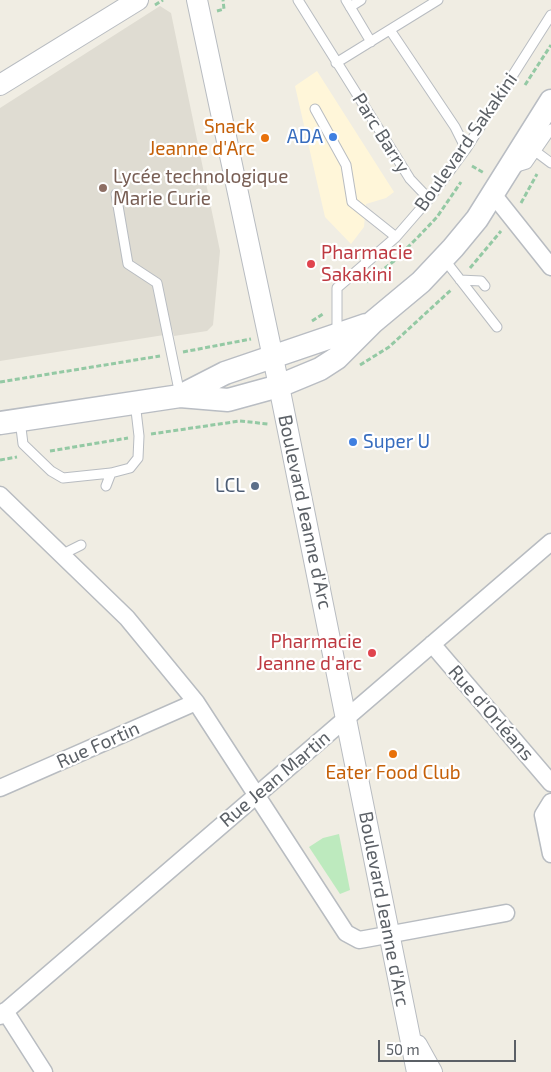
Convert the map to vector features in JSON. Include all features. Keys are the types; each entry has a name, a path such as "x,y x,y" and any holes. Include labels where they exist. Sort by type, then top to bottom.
{"main road":[{"path":"10,421 180,396 228,400 279,386 320,369 337,358 443,259 477,219 506,170 529,147 551,101"},
{"path":"180,396 224,373 273,358 374,322"}],"street":[{"path":"0,85 138,0"},
{"name":"Boulevard Jeanne d'Arc","path":"205,6 273,358 417,1072"},
{"path":"492,193 551,267"},
{"path":"0,495 127,618 196,702 346,933 359,940 506,913"},
{"name":"Rue Jean Martin","path":"2,1012 551,542"},
{"name":"Rue d'Orléans","path":"432,644 551,782"},
{"name":"Rue Fortin","path":"0,788 196,702"},
{"path":"551,802 543,815 551,854"},
{"path":"2,1012 44,1072"},
{"name":"Boulevard Jeanne d'Arc","path":"407,1026 432,1072"}],"lane":[{"name":"Parc Barry","path":"298,0 410,179 429,199"},
{"path":"361,0 348,3 371,42"},
{"path":"336,63 438,0"},
{"name":"Boulevard Sakakini","path":"337,335 337,288 396,237 429,199 466,149 551,15"},
{"path":"390,30 455,128 466,149"},
{"path":"315,109 346,165 352,202 396,237"},
{"path":"548,161 529,147 551,129"},
{"path":"116,194 128,264 157,283 180,396"},
{"path":"443,259 496,328"},
{"path":"460,280 481,281 485,286"},
{"path":"10,421 23,444 51,471 63,478 111,473 130,468 138,458 140,436 135,402"},
{"path":"106,486 111,473"},
{"path":"63,554 81,545"}],"path":[{"path":"205,6 224,9 223,0"},
{"path":"517,209 548,161"},
{"path":"356,367 389,347 438,304 502,230"},
{"path":"0,382 172,354 252,338"}],"shaded area":[{"name":"Lycée technologique Marie Curie","path":"160,6 171,13 220,251 213,325 207,331 174,336 172,329 167,329 164,335 0,361 0,108"},
{"name":"ADA","path":"317,71 394,192 386,198 366,204 364,227 351,244 325,217 295,86"}],"green space":[{"path":"339,834 350,890 340,894 309,847 323,838"}],"place":[{"name":"ADA","path":"333,137"},
{"name":"Snack Jeanne d'Arc","path":"265,138"},
{"name":"Lycée technologique Marie Curie","path":"103,188"},
{"name":"Pharmacie Sakakini","path":"311,264"},
{"name":"Super U","path":"353,442"},
{"name":"LCL","path":"255,486"},
{"name":"Pharmacie Jeanne d'arc","path":"372,653"},
{"name":"Eater Food Club","path":"393,754"}]}
